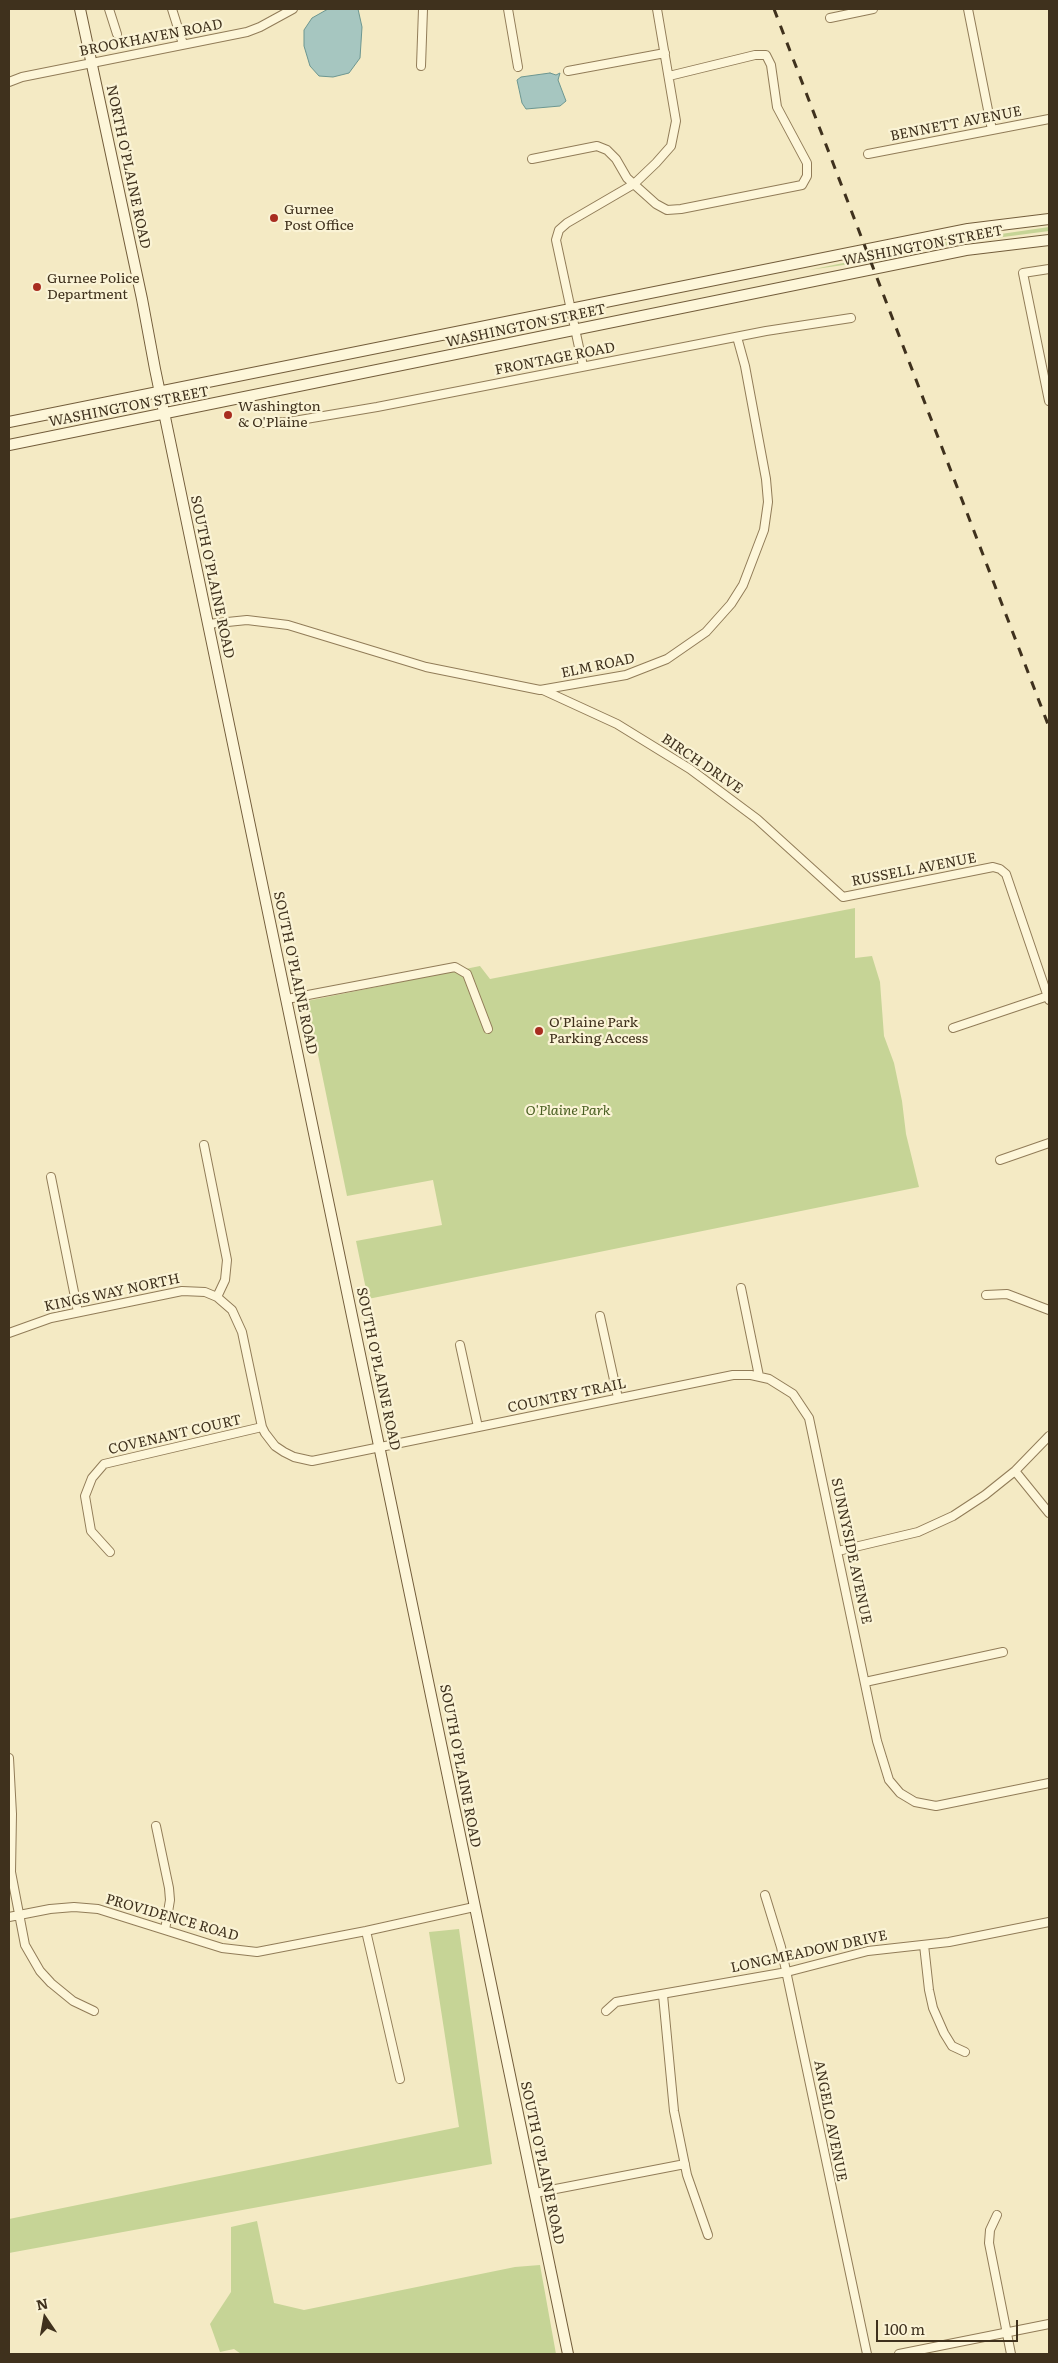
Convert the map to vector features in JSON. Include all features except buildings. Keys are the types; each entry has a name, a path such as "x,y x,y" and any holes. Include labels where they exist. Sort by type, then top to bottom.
{"main road":[{"name":"NORTH O'PLAINE ROAD","path":"80,9 159,391"},
{"name":"WASHINGTON STREET","path":"9,422 968,229 1049,219"},
{"name":"WASHINGTON STREET","path":"9,445 966,250 1049,240"},
{"name":"SOUTH O'PLAINE ROAD","path":"159,391 568,2354"}],"street":[{"path":"109,9 117,34"},
{"path":"172,9 183,44"},
{"name":"BROOKHAVEN ROAD","path":"9,82 92,62 247,32 293,9"},
{"path":"421,66 423,9"},
{"path":"508,9 518,67"},
{"path":"584,366 556,240 559,230 587,209 634,184 656,163 670,146 676,120 657,9"},
{"path":"830,18 872,9"},
{"path":"968,9 992,130"},
{"path":"568,71 665,53"},
{"path":"532,158 597,146 612,154 627,178 656,204 667,210 681,209 802,185 807,176 807,163 777,107 771,64 766,55 755,55 669,76"},
{"name":"BENNETT AVENUE","path":"868,154 1049,119"},
{"path":"1049,269 1023,273 1049,401"},
{"name":"FRONTAGE ROAD","path":"264,423 288,422 368,408 766,331 851,318"},
{"name":"ELM ROAD","path":"208,624 247,620 288,625 426,667 540,690 626,675 667,659 711,627 731,604 743,585 760,544 768,502 760,442 745,366 737,337"},
{"name":"BIRCH DRIVE","path":"540,690 617,724 690,769 757,819 832,886"},
{"name":"RUSSELL AVENUE","path":"832,886 843,896 993,867 1006,874 1049,998"},
{"path":"286,999 455,967 467,974 488,1029"},
{"path":"954,1028 1049,998"},
{"path":"1000,1160 1049,1143"},
{"path":"204,1145 227,1260 226,1280 217,1297 232,1310 242,1332 262,1427 276,1446 284,1452 294,1457 312,1461 380,1448"},
{"path":"51,1177 78,1312"},
{"path":"741,1288 759,1376"},
{"name":"KINGS WAY NORTH","path":"9,1333 33,1323 78,1312 182,1291 205,1292 217,1297"},
{"path":"986,1295 1007,1294 1049,1310"},
{"path":"600,1316 618,1398"},
{"path":"460,1345 478,1427"},
{"name":"COUNTRY TRAIL","path":"380,1448 733,1375 759,1376"},
{"name":"SUNNYSIDE AVENUE","path":"759,1376 782,1385 793,1394 809,1418 881,1756 889,1780 900,1793 915,1802 925,1805 949,1804 1049,1782"},
{"name":"COVENANT COURT","path":"110,1552 91,1531 86,1496 92,1478 104,1464 262,1427"},
{"path":"838,1551 896,1539 938,1524 969,1506 1015,1471 1049,1436"},
{"path":"1015,1471 1049,1513"},
{"path":"865,1682 1003,1652"},
{"path":"9,1758 12,1814 11,1872 25,1944 40,1971 63,1994 94,2011"},
{"path":"156,1826 170,1900 165,1930"},
{"name":"ANGELO AVENUE","path":"765,1895 787,1972 866,2354"},
{"name":"PROVIDENCE ROAD","path":"9,1917 74,1907 98,1909 222,1948 257,1952 366,1932 474,1907"},
{"name":"LONGMEADOW DRIVE","path":"606,2011 616,2002 787,1972 868,1951 949,1942 1049,1922"},
{"path":"366,1932 400,2079"},
{"path":"924,1945 933,2008 944,2034 952,2046 965,2052"},
{"path":"663,1994 674,2110 685,2164 708,2235"},
{"path":"535,2193 685,2164"},
{"path":"997,2215 990,2230 989,2243 1012,2354"},
{"path":"899,2354 1049,2324"}],"green space":[{"path":"1049,227 1049,231 958,243 864,262 809,270 946,242"},
{"name":"O'Plaine Park","path":"855,908 855,958 872,956 880,982 884,1036 894,1063 902,1101 906,1134 919,1187 368,1299 356,1241 442,1225 433,1180 347,1196 307,1001 480,966 490,979"},
{"path":"459,1929 492,2164 9,2253 9,2219 459,2127 429,1932"},
{"path":"257,2221 274,2303 304,2310 515,2267 540,2265 556,2354 241,2354 234,2349 220,2352 210,2324 231,2292 231,2227"}],"water":[{"path":"328,9 358,9 362,27 360,58 349,73 333,77 319,76 310,66 304,46 304,30 312,18"},
{"path":"550,73 556,75 560,73 558,80 566,101 560,106 526,109 522,103 517,80 521,77"}],"railway":[{"path":"774,9 1049,727"}],"place":[{"name":"Gurnee Post Office","path":"274,218"},
{"name":"Gurnee Police Department","path":"37,287"},
{"name":"Washington & O'Plaine","path":"228,415"},
{"name":"O'Plaine Park Parking Access","path":"539,1031"}]}
